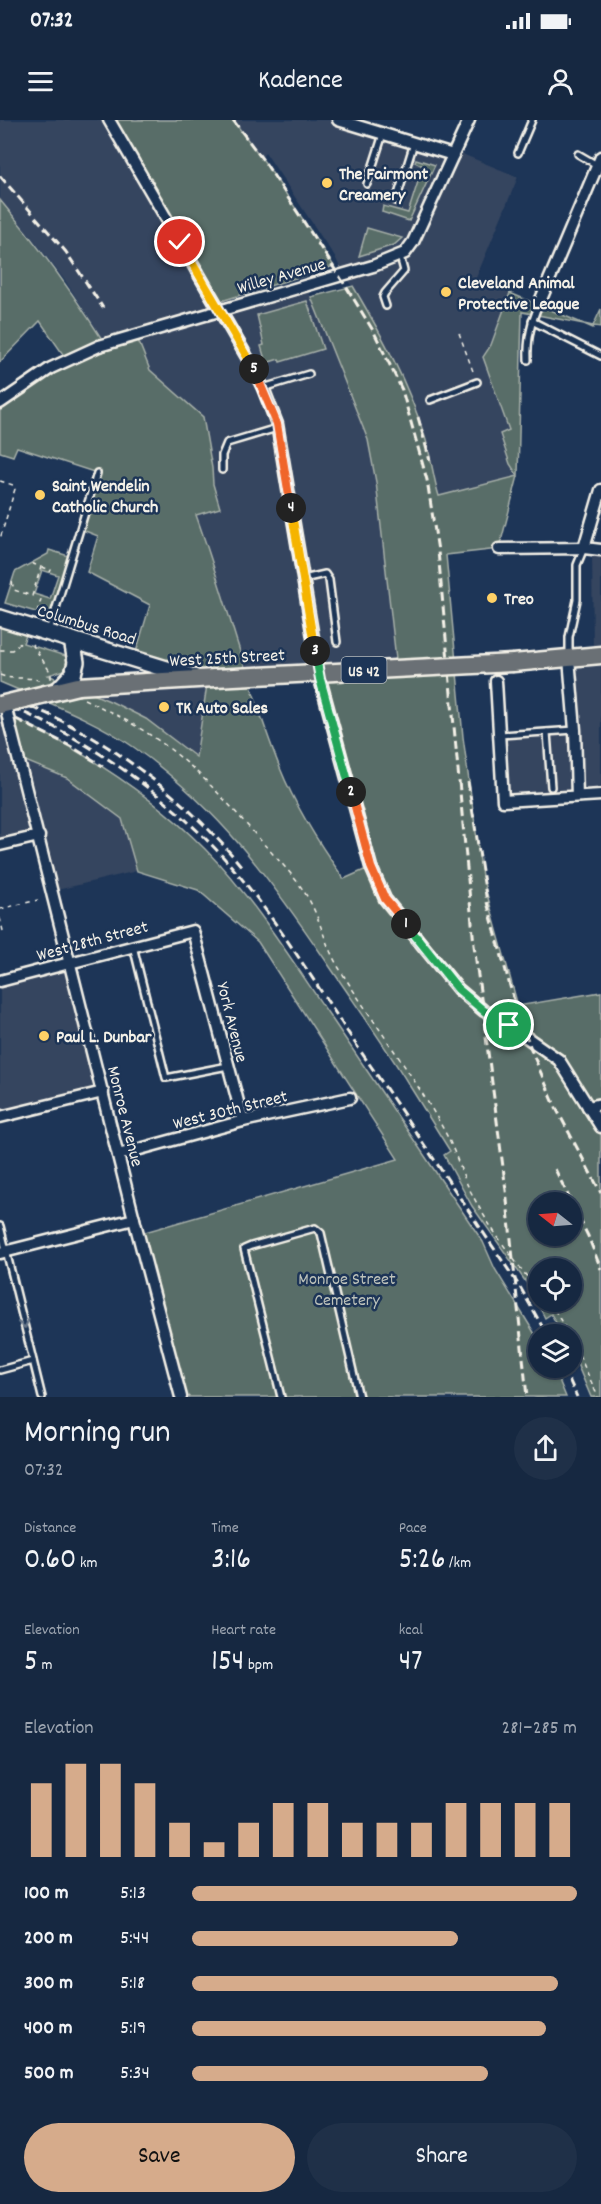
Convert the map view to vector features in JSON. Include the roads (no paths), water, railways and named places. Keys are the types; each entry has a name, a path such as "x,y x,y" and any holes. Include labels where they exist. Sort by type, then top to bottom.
{"main road":[{"name":"West 25th Street","path":"2,704 51,684 78,686 513,663 601,656"}],"street":[{"path":"109,120 251,364 263,387 278,428 320,679 371,867 385,899 458,989 484,1011 509,1025 559,1060 601,1126"},
{"path":"338,120 453,155"},
{"path":"400,256 409,250 469,120"},
{"path":"538,304 600,163"},
{"name":"Willey Avenue","path":"0,403 51,368 99,346 400,256"},
{"path":"584,548 601,490"},
{"path":"499,549 584,548 601,550"},
{"name":"Columbus Road","path":"0,618 196,678"},
{"path":"72,640 78,686"},
{"path":"569,658 578,796"},
{"path":"496,681 503,801 601,795"},
{"name":"Monroe Avenue","path":"2,704 39,836 134,1219 181,1397"},
{"path":"0,845 39,836"},
{"name":"West 28th Street","path":"0,981 193,931"},
{"name":"York Avenue","path":"193,931 243,1121"},
{"path":"0,1118 103,1092"},
{"name":"West 30th Street","path":"118,1155 243,1121 350,1098"},
{"path":"588,1107 601,1104"},
{"path":"3,1253 134,1219"}],"lane":[{"path":"518,153 532,120"},
{"path":"367,184 383,134"},
{"path":"396,201 414,143"},
{"path":"578,154 600,163"},
{"path":"386,306 383,297 385,293 404,271 400,256"},
{"path":"528,360 527,346 538,304"},
{"path":"532,321 601,356"},
{"path":"263,387 309,374"},
{"path":"430,400 477,382"},
{"path":"222,470 222,455 227,443 278,428"},
{"path":"48,633 97,472"},
{"path":"569,658 569,637 577,600 577,565 584,548"},
{"path":"303,579 325,574 329,580 338,642"},
{"path":"500,735 575,730"},
{"path":"547,732 551,787"},
{"path":"133,946 166,1078 228,1066"},
{"path":"0,1226 3,1253 42,1397"},
{"path":"281,1397 244,1250 315,1228 321,1233 358,1397"},
{"path":"0,1370 33,1361"}],"railway":[{"path":"233,120 266,164 374,332 402,390 427,480 438,551 474,945 506,1190 527,1397"},
{"path":"0,176 66,252 103,308"},
{"path":"418,417 430,461"},
{"path":"0,703 34,717 102,755 166,802 222,856 261,903 289,943 520,1287 541,1324"},
{"path":"31,707 90,736 146,774 198,819 242,867"},
{"path":"16,719 72,747 103,766"},
{"path":"468,782 487,902 513,997 532,1052 556,1108 601,1193"},
{"path":"555,1169 588,1236 601,1269"},
{"path":"568,1378 577,1397"}],"place":[{"name":"The Fairmont Creamery","path":"327,183"},
{"name":"Cleveland Animal Protective League","path":"446,292"},
{"name":"Saint Wendelin Catholic Church","path":"40,495"},
{"name":"Treo","path":"492,598"},
{"name":"TK Auto Sales","path":"164,707"},
{"name":"Paul L. Dunbar","path":"44,1036"}],"park label":[{"name":"Monroe Street Cemetery","path":"347,1288"}]}
